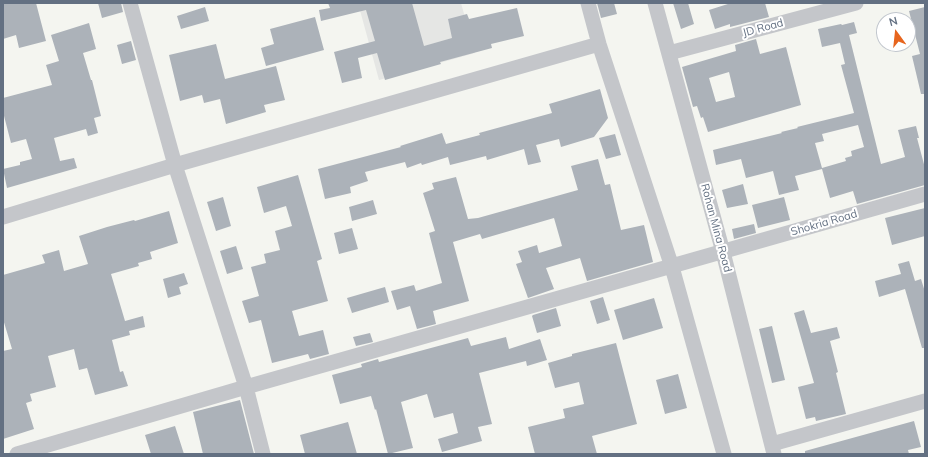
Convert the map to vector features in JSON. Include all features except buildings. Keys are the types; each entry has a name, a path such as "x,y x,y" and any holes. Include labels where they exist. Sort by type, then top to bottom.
{"street":[{"path":"130,3 175,165 246,387 263,454"},
{"path":"588,3 599,44 672,267 724,454"},
{"name":"Rohan Mina Road","path":"655,3 723,252 773,449"},
{"name":"JD Road","path":"669,53 856,3"},
{"path":"3,217 175,165 599,44"},
{"name":"Shokria Road","path":"17,454 246,387 925,194"},
{"path":"773,449 925,401"}],"shaded area":[{"path":"358,3 461,3 475,53 379,80"}]}
